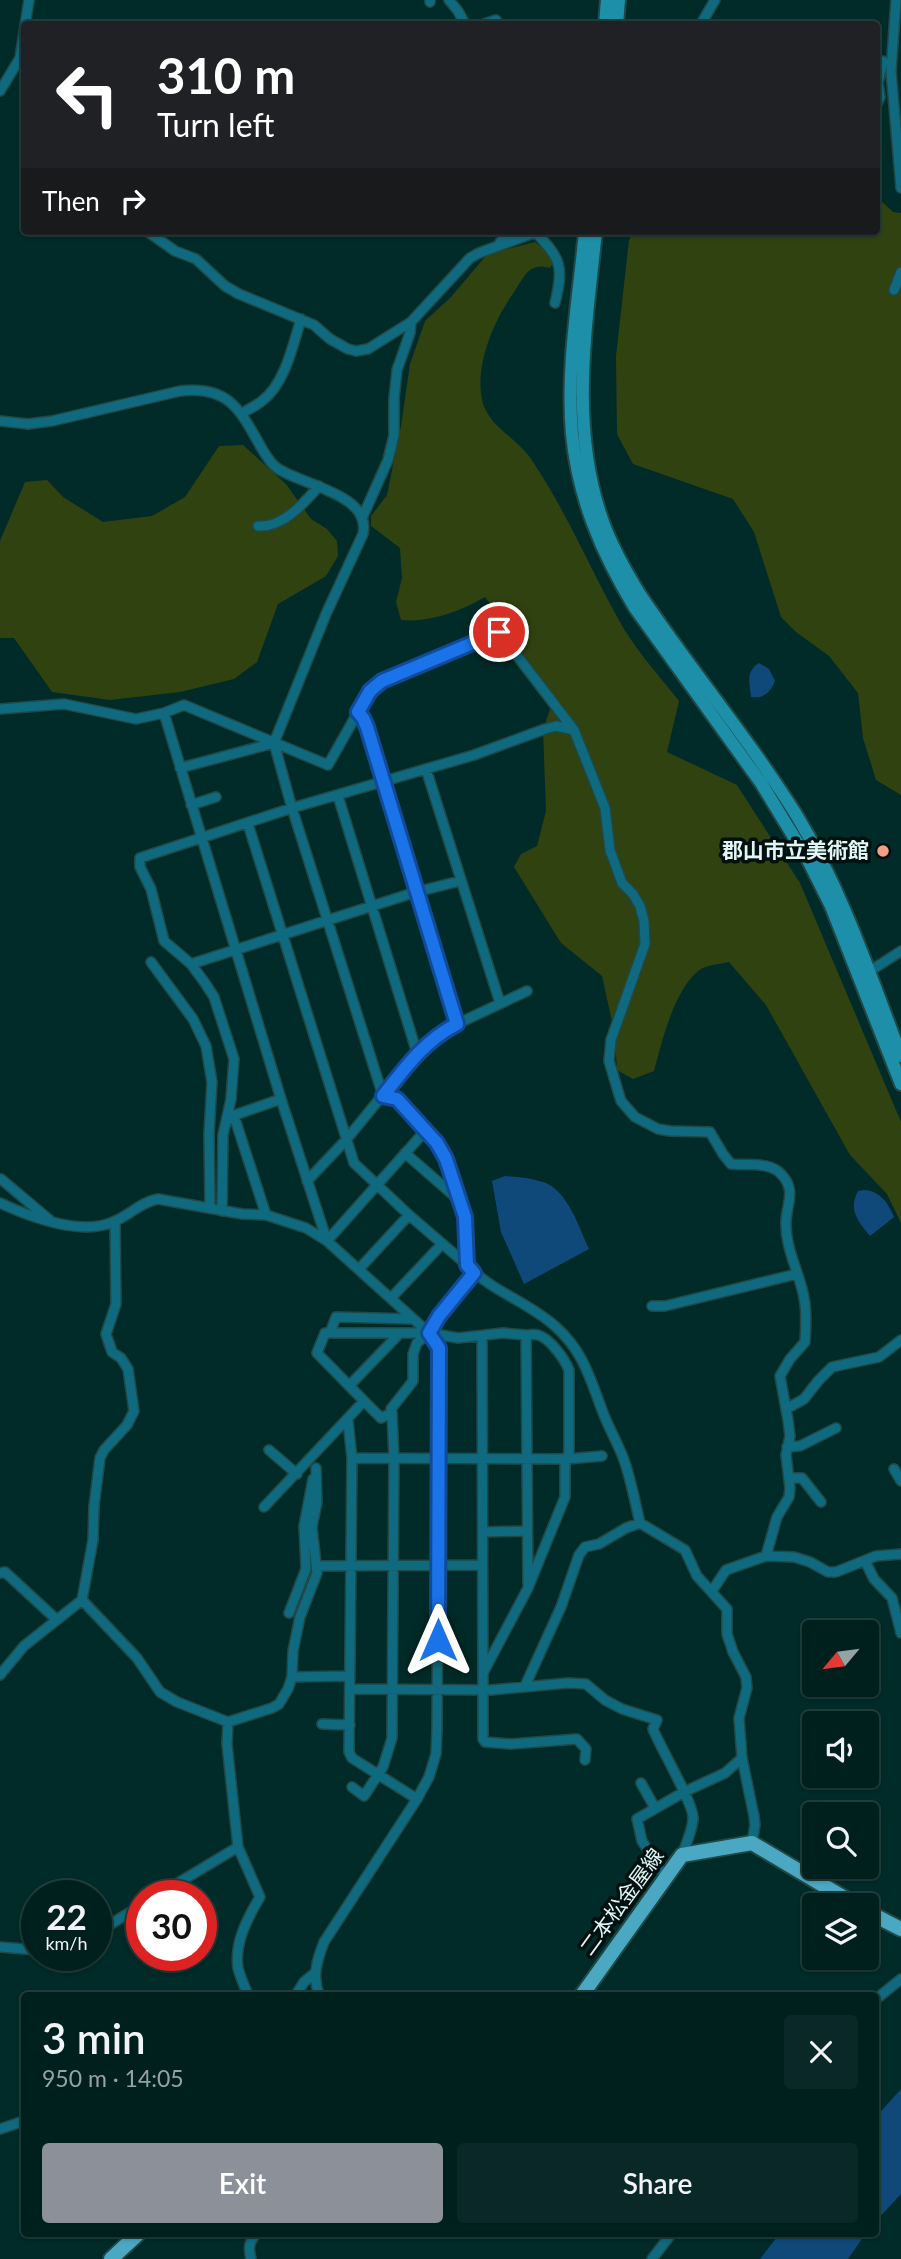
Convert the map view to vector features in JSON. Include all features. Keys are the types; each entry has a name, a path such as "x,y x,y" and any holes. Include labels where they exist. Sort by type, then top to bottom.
{"main road":[{"name":"二本松金屋線","path":"584,1992 682,1855 752,1843"},
{"path":"752,1843 836,1893"},
{"path":"879,1918 901,1929"},
{"path":"111,2259 135,2237"}],"street":[{"path":"27,21 29,0"},
{"path":"449,0 463,21"},
{"path":"605,21 607,0"},
{"path":"617,21 619,0"},
{"path":"703,21 715,0"},
{"path":"895,0 884,61 894,114 901,188"},
{"path":"0,91 21,61"},
{"path":"153,235 175,251 196,259 232,290 314,325 330,339 356,351 363,351 380,343 404,324 411,322 458,268 479,253 529,235"},
{"path":"498,246 499,242 510,235"},
{"path":"540,235 554,252 561,268 555,303"},
{"path":"585,235 571,395 572,433 584,500 594,531 635,608 786,820 831,906 901,1056"},
{"path":"596,235 585,339 583,419 588,466 603,522 620,561 639,593 798,817 829,875 901,1084"},
{"path":"894,290 901,272"},
{"path":"242,413 271,392 285,366 301,319"},
{"path":"363,516 388,460 394,435 397,370 410,333 411,322"},
{"path":"0,421 28,424 52,421 194,390 205,390 223,398 242,413 266,456 276,468 319,486 357,509 363,516 363,534 326,614 274,743 383,1096"},
{"path":"258,526 276,523 290,514 319,486"},
{"path":"0,709 64,704 136,719 184,705 328,765 370,691 382,681 499,632 574,730 605,808 610,850 622,883 633,894 644,921 645,944 611,1040 609,1061 621,1101 635,1117 658,1129 710,1132 731,1164 758,1164 779,1171 791,1192 786,1219 787,1238 804,1298 805,1342 780,1376 789,1436 786,1455 790,1478 789,1497 778,1517 766,1556"},
{"path":"358,712 363,718 383,781 457,1024"},
{"path":"164,713 327,1241"},
{"path":"222,1210 223,1135 230,1119 234,1059 214,998 191,964 164,941 140,858 292,808 474,755 545,729 556,726 574,730"},
{"path":"180,768 274,743"},
{"path":"426,768 500,1003"},
{"path":"338,796 417,1053"},
{"path":"191,805 216,797"},
{"path":"248,824 354,1163 474,1273 549,1321 561,1332 590,1375 623,1460 640,1523 685,1550 697,1576 727,1609 727,1634 746,1677 747,1688 739,1718 742,1758 755,1825 752,1843"},
{"path":"191,964 416,892 460,881"},
{"path":"864,975 901,951"},
{"path":"151,962 193,1019 206,1046 212,1082 209,1134 210,1208"},
{"path":"307,1181 346,1140 417,1053 432,1039 457,1024 527,991"},
{"path":"383,1096 397,1099 437,1143 446,1159 465,1217 467,1265"},
{"path":"230,1119 281,1099"},
{"path":"230,1119 266,1215"},
{"path":"327,1241 425,1130"},
{"path":"405,1153 461,1203"},
{"path":"1,1180 54,1223"},
{"path":"0,1203 54,1223 77,1226 115,1222 148,1200 158,1199 242,1214 266,1215 306,1228 327,1241 359,1269 429,1333 439,1348 436,1754 429,1777 417,1799 324,1942 316,1973 318,1992"},
{"path":"359,1269 409,1215"},
{"path":"1,1671 24,1646 82,1600 93,1540 100,1458 127,1425 134,1410 128,1369 121,1358 112,1352 106,1334 116,1304 115,1222"},
{"path":"391,1298 442,1244"},
{"path":"352,1787 364,1796 391,1748 394,1690 394,1458 391,1409 413,1381 412,1354 417,1343 429,1333 439,1316 474,1273"},
{"path":"652,1306 665,1306 797,1274"},
{"path":"330,1333 336,1317 414,1319"},
{"path":"392,1413 381,1418 317,1353 325,1333 429,1333 458,1338 503,1334 538,1335 565,1361 569,1370 569,1452 565,1497 528,1588 483,1673"},
{"path":"349,1386 400,1333"},
{"path":"526,1335 528,1588"},
{"path":"482,1337 483,1739 485,1742 511,1744 577,1739 586,1749 584,1760"},
{"path":"786,1409 804,1399 832,1367 879,1357 901,1340"},
{"path":"264,1507 365,1402"},
{"path":"348,1421 352,1458 349,1752 352,1758 417,1799"},
{"path":"788,1447 800,1446 836,1428"},
{"path":"269,1450 297,1474"},
{"path":"352,1458 567,1459 602,1456"},
{"path":"82,1600 137,1658 160,1692 177,1702 228,1722 252,1716 279,1704 292,1677 293,1651 300,1617 318,1566 312,1527 317,1502 316,1468 304,1526 306,1569 289,1613"},
{"path":"894,1469 901,1481"},
{"path":"790,1478 802,1478 821,1502"},
{"path":"525,1686 561,1607 579,1555 585,1547 600,1544 640,1523"},
{"path":"483,1532 526,1531"},
{"path":"712,1591 726,1570 766,1556 794,1557 828,1572 849,1569 876,1556 901,1554"},
{"path":"865,1561 874,1579 892,1598 901,1633"},
{"path":"318,1566 482,1565"},
{"path":"0,1573 5,1572 57,1620"},
{"path":"292,1677 350,1676"},
{"path":"350,1689 438,1690 586,1684 605,1700 622,1709 657,1720 653,1729 694,1817 682,1855"},
{"path":"228,1722 227,1744 238,1847 260,1897 240,1939 238,1967 247,1992"},
{"path":"322,1724 350,1725"},
{"path":"665,1876 642,1841 637,1819 684,1792 725,1773 742,1758"},
{"path":"641,1783 655,1808"},
{"path":"184,1880 238,1847"},
{"path":"0,1947 21,1949"},
{"path":"298,1992 304,1982 316,1973"},
{"path":"879,1997 901,1979"},
{"path":"0,2129 21,2122"},
{"path":"251,2259 248,2249 254,2237"},
{"path":"652,2259 668,2237"}],"green space":[{"path":"880,200 893,212 901,213 901,795 876,780 863,738 858,693 829,656 796,632 781,617 754,532 733,499 633,464 617,434 616,356 629,240 632,235 880,235"},
{"path":"535,242 545,250 553,263 550,268 536,267 527,272 498,318 487,345 481,373 480,387 485,409 496,424 529,456 543,477 624,629 679,701 667,752 737,785 800,883 901,1122 901,1223 887,1194 850,1155 766,1005 729,962 698,971 682,991 670,1017 654,1071 633,1079 617,1070 615,1035 602,976 561,943 514,867 521,854 537,846 546,811 543,730 551,706 521,650 485,597 445,615 423,620 401,620 396,602 402,578 400,548 371,526 371,516 387,495 410,364 425,321 451,297 484,258 491,253"},
{"path":"243,445 286,484 311,519 327,529 337,541 338,556 326,576 278,604 257,662 234,679 180,692 110,700 52,692 14,638 0,638 0,541 25,482 47,480 63,497 103,522 152,516 185,497 219,446"}],"water":[{"path":"759,663 769,669 775,681 766,694 751,697 750,674"},
{"path":"505,1176 552,1186 572,1211 589,1249 524,1284 501,1232 492,1181"},
{"path":"858,1191 874,1192 883,1199 894,1217 870,1236 854,1210"},
{"path":"901,2089 901,2194 879,2218 879,2114"},
{"path":"777,2237 863,2237 848,2259 760,2259"}],"place":[{"name":"郡山市立美術館","path":"883,851"}],"route":[{"path":"438,1640 439,1348 429,1333 439,1316 474,1273 467,1265 465,1217 446,1159 437,1143 397,1099 383,1096 417,1053 432,1039 457,1024 367,727 358,712 373,687 382,681 499,632"}]}
